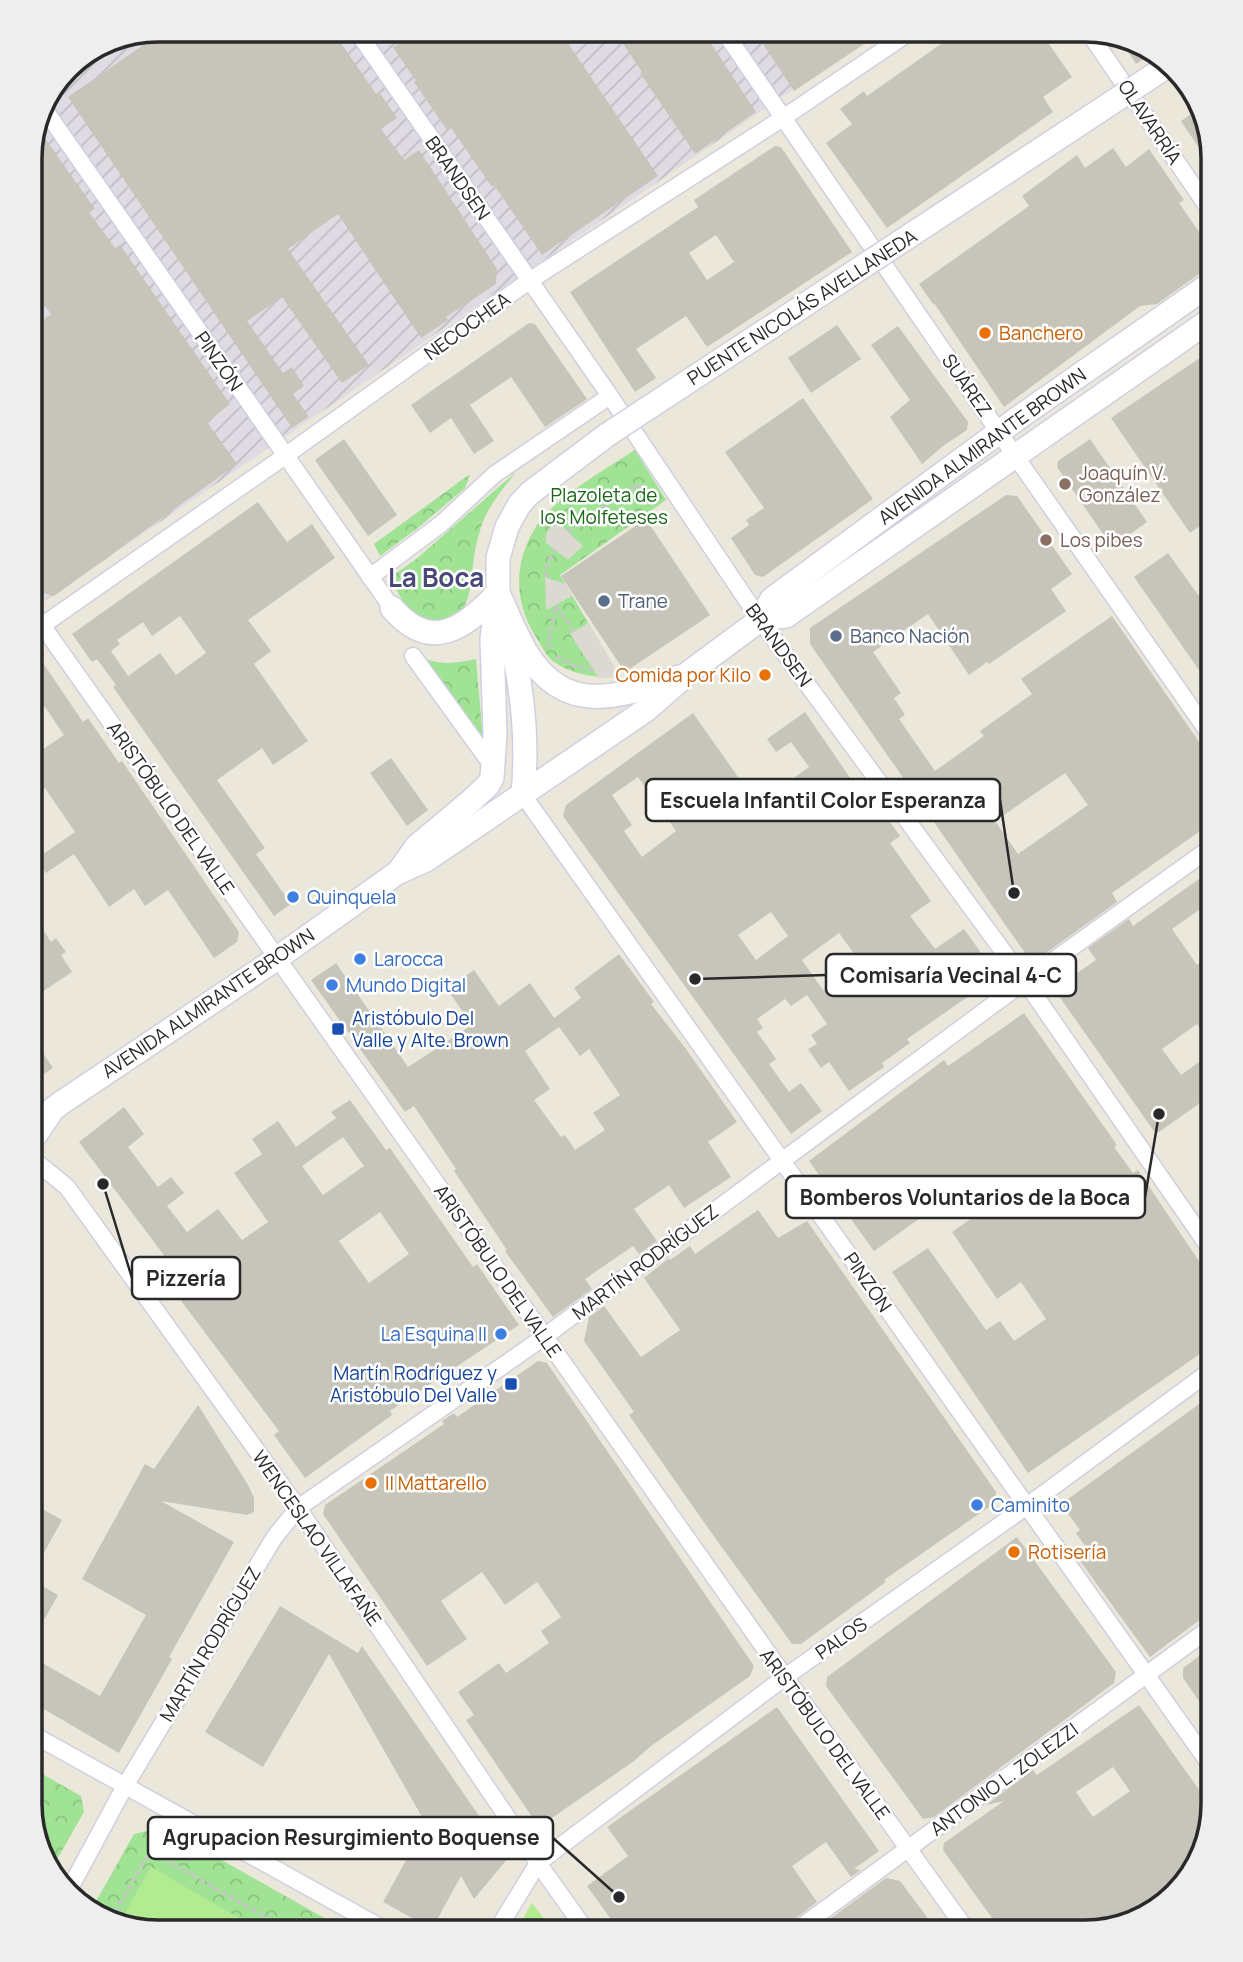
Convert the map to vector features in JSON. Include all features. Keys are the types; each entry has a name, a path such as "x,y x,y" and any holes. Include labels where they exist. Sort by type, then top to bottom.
{"main road":[{"name":"PUENTE NICOLÁS AVELLANEDA","path":"494,768 492,639 498,593 498,558 502,540 519,505 547,479 607,435 1161,70"},
{"name":"AVENIDA ALMIRANTE BROWN","path":"42,1125 53,1109 397,873 426,860 646,710 687,674 760,620 772,598 1201,291"},
{"name":"AVENIDA ALMIRANTE BROWN","path":"760,620 786,616 1201,326"},
{"name":"PUENTE NICOLÁS AVELLANEDA","path":"498,593 514,653 526,726 523,795"},
{"path":"392,608 416,628 440,633 453,630 467,622 498,593 525,650 544,677 563,690 584,696 606,695 647,687 687,674"},
{"name":"AVENIDA ALMIRANTE BROWN","path":"397,873 417,846 488,785 494,768"}],"street":[{"name":"BRANDSEN","path":"364,42 610,397 760,620 1025,981 1201,1236"},
{"name":"SUÁREZ","path":"731,42 1201,722"},
{"name":"NECOCHEA","path":"42,625 285,456 529,281 783,118 895,42"},
{"name":"OLAVARRÍA","path":"1095,42 1201,197"},
{"name":"PINZÓN","path":"50,117 392,608"},
{"path":"370,577 441,524 495,474 610,397"},
{"name":"ARISTÓBULO DEL VALLE","path":"42,637 276,958 959,1920"},
{"path":"413,656 494,768"},
{"name":"PINZÓN","path":"523,795 1201,1752"},
{"name":"MARTÍN RODRÍGUEZ","path":"73,1883 125,1786 274,1538 298,1508 544,1337 1025,981 1201,855"},
{"name":"WENCESLAO VILLAFAÑE","path":"42,1167 66,1187 298,1508 578,1920"},
{"name":"PALOS","path":"503,1920 538,1863 785,1677 1027,1506 1201,1378"},
{"name":"ANTONIO L. ZOLEZZI","path":"810,1920 1201,1635"},
{"path":"42,1740 367,1920"}],"path":[{"path":"568,532 638,484 650,504 663,495"},
{"path":"545,577 548,562 555,550"},
{"path":"574,632 556,605 548,645 555,655 573,665 594,670"},
{"path":"115,1912 150,1851 271,1920"}],"shaded area":[{"path":"158,42 862,42 42,603 42,150 54,107 76,76 94,62 135,44"},
{"path":"561,525 583,546 568,560 546,543 546,533 552,526"},
{"path":"545,577 565,584 572,596 546,610"},
{"path":"588,623 620,677 599,678 570,634"}],"green space":[{"name":"Plazoleta de los Molfeteses","path":"635,450 666,500 560,575 620,677 586,675 554,662 543,649 524,612 520,597 520,568 529,539 545,515 582,484"},
{"name":"Plazoleta de los Molfeteses","path":"516,472 484,519 476,546 468,596 460,613 444,621 433,621 416,615 389,578 415,560"},
{"path":"470,474 465,488 380,556 374,544"},
{"path":"421,657 442,663 476,659 483,739"},
{"path":"42,1774 81,1796 84,1812 57,1860 43,1819"},
{"path":"163,1827 328,1920 150,1920 135,1918 107,1908 96,1901 134,1834"},
{"path":"151,1867 242,1920 150,1920 124,1915"},
{"path":"532,1903 545,1920 522,1920"}],"building":[{"path":"340,42 376,94 379,92 397,118 381,129 404,160 419,150 497,269 496,284 446,317 448,320 421,338 338,214 288,249 369,365 342,383 282,297 247,321 283,373 292,367 304,386 293,394 309,417 292,428 68,97 146,43"},
{"path":"401,42 567,42 658,176 542,255 451,128 447,130 393,47"},
{"path":"622,42 710,42 756,112 695,154 640,73 642,72"},
{"path":"762,42 867,42 794,91"},
{"path":"944,42 1047,42 1072,77 1043,97 1053,112 887,228 826,143 852,124 840,109 864,91 867,96"},
{"path":"1127,50 1144,59 1136,64"},
{"path":"1192,113 1199,135 1200,150 1181,121"},
{"path":"44,137 95,209 89,212 115,248 120,245 230,404 207,422 237,464 54,596 42,590 42,320 51,314 42,301 42,150"},
{"path":"775,146 781,147 852,252 707,347 686,316 636,349 656,378 635,392 570,292 698,207 694,200","holes":["716,235 734,262 707,280 689,253"]},
{"path":"1113,148 1126,167 1149,149 1184,200 1179,203 1201,235 1201,273 1157,304 1140,306 1004,407 919,284 1029,206 1022,196 1077,155 1085,168"},
{"path":"529,323 535,324 587,399 545,427 511,377 470,405 494,441 474,454 451,418 430,433 411,405"},
{"path":"837,325 861,359 811,393 788,358"},
{"path":"898,326 968,422 967,430 922,464 890,417 910,400 871,345"},
{"path":"1201,357 1201,525 1190,533 1111,418"},
{"path":"803,398 873,499 763,577 755,575 731,538 749,525 746,520 764,508 725,452"},
{"path":"344,439 397,515 368,536 315,460"},
{"path":"1090,439 1147,522 1112,547 1057,467 1058,461"},
{"path":"1006,495 1017,496 1072,574 1051,589 1066,611 969,675 928,614 873,652 901,693 894,698 905,715 899,719 935,771 984,736 980,731 1032,694 1021,679 1112,616 1201,745 1201,830 1112,893 1117,902 1032,963 810,644 810,628","holes":["1065,773 1088,805 1018,854 995,821"]},
{"path":"258,502 287,542 312,524 335,558 248,620 271,651 254,664 308,741 273,765 262,748 217,780 265,848 256,854 291,904 274,916 113,687 116,685 97,659 92,662 72,634","holes":["180,616 206,653 176,675 160,653 128,676 111,651 120,644 117,640 143,622 152,636"]},
{"name":"Trane","path":"646,519 710,615 625,672 561,576"},
{"path":"1168,553 1198,595 1201,593 1201,673 1134,577"},
{"path":"42,662 83,722 88,718 119,763 122,761 239,932 237,942 214,958 168,890 145,906 134,889 109,907 74,854 46,873 42,867 42,855 75,832 45,788 42,790 42,750 64,735 42,703"},
{"path":"805,712 853,782 859,778 900,836 890,843 931,901 910,916 935,949 964,929 994,971 992,980 907,1039 910,1043 882,1063 884,1067 849,1091 829,1062 821,1068 808,1049 817,1044 811,1035 827,1024 807,995 791,1006 785,999 757,1019 763,1028 757,1032 776,1059 769,1064 789,1092 801,1083 822,1111 791,1134 563,816 566,805 693,713 750,794 756,789 773,814 805,791 795,777 809,767 791,742 776,752 767,739","holes":["638,777 676,831 642,857 624,831 632,825 612,795","771,912 788,936 756,960 738,935","839,933 861,963 823,990 802,960"]},
{"path":"391,758 428,810 407,826 370,773"},
{"path":"1201,878 1201,908 1172,929 1197,965 1201,962 1201,1030 1197,1024 1162,1049 1181,1075 1201,1061 1201,1102 1156,1134 1054,989 1096,960 1088,948 1129,919 1133,926"},
{"path":"42,928 51,942 56,938 66,952 61,955 72,972 42,992"},
{"path":"619,954 654,1002 651,1004 737,1122 708,1142 731,1177 684,1208 669,1185 634,1209 657,1241 639,1254 633,1246 585,1279 592,1289 553,1317 505,1251 507,1250 414,1106 405,1112 311,980 336,963 408,1067 472,1025 447,989 474,970 499,1006 530,983 554,1018 581,998 574,988","holes":["559,1027 580,1056 589,1049 620,1095 593,1113 605,1130 575,1150 565,1135 561,1137 534,1100 550,1089 525,1051"]},
{"path":"1024,1013 1117,1145 1114,1147 1133,1173 1138,1170 1201,1264 1201,1353 1028,1473 892,1272 928,1248 986,1330 1000,1321 1014,1341 1046,1319 1021,1282 997,1299 952,1232 991,1205 972,1177 942,1199 944,1201 874,1251 809,1161 944,1060 948,1066"},
{"path":"42,1052 53,1068 42,1075"},
{"path":"350,1100 386,1150 390,1148 473,1267 477,1264 519,1325 390,1411 392,1415 305,1478 274,1435 279,1431 155,1266 166,1258 79,1142 124,1107 144,1134 128,1147 158,1187 171,1177 184,1193 167,1206 187,1232 218,1209 242,1240 268,1222 234,1173 262,1154 252,1139 278,1121 296,1147 336,1118 331,1112","holes":["343,1137 364,1166 323,1195 302,1166","380,1212 409,1254 369,1283 339,1241"]},
{"path":"758,1210 778,1238 807,1221 996,1492 996,1502 884,1580 886,1582 801,1644 792,1644 708,1528 629,1415 634,1412 584,1341 589,1317 604,1306 641,1357 680,1330 644,1278 669,1258 670,1260 690,1246 695,1254"},
{"path":"538,1361 547,1363 754,1666 750,1676 539,1827 466,1720 474,1715 458,1692 499,1663 506,1673 549,1643 541,1631 561,1617 537,1582 505,1605 482,1572 441,1601 467,1639 427,1666 323,1514 325,1505 444,1424 442,1421 454,1413 457,1417"},
{"path":"1201,1403 1201,1619 1150,1657 1080,1561 1090,1553 1076,1533 1080,1530 1061,1504"},
{"path":"198,1405 248,1485 254,1498 254,1512 247,1515 161,1501 234,1542 119,1753 42,1708 42,1663 100,1696 146,1615 82,1579 145,1464 154,1469"},
{"path":"42,1509 62,1520 42,1556"},
{"path":"1017,1537 1116,1672 1114,1683 934,1817 923,1819 826,1686 827,1677"},
{"path":"42,1586 58,1595 42,1624"},
{"path":"280,1606 358,1653 362,1646 508,1858 474,1899 461,1876 437,1920 416,1920 383,1902 426,1824 329,1654 263,1767 205,1732"},
{"path":"1201,1655 1201,1704 1183,1678 1183,1668"},
{"path":"1139,1705 1201,1792 1200,1819 1195,1841 1172,1881 1136,1908 1115,1916 1085,1920 993,1920 943,1850 944,1843 1004,1801 986,1805 1033,1770 1037,1775","holes":["1113,1767 1130,1791 1093,1817 1076,1792"]},
{"path":"777,1707 879,1851 854,1869 861,1870 851,1877 826,1842 792,1866 817,1902 793,1920 611,1920 587,1886 628,1856 607,1827"},
{"path":"886,1878 900,1881 929,1920 828,1920"}],"place":[{"name":"Banchero","path":"985,333"},
{"name":"Joaquín V. González","path":"1065,484"},
{"name":"Los pibes","path":"1046,540"},
{"name":"Trane","path":"604,601"},
{"name":"Banco Nación","path":"836,636"},
{"name":"Comida por Kilo","path":"765,675"},
{"name":"Escuela Infantil Color Esperanza","path":"1014,893"},
{"name":"Quinquela","path":"293,897"},
{"name":"Larocca","path":"360,959"},
{"name":"Comisaría Vecinal 4-C","path":"695,979"},
{"name":"Mundo Digital","path":"332,985"},
{"name":"Aristóbulo Del Valle y Alte. Brown","path":"338,1029"},
{"name":"Bomberos Voluntarios de la Boca","path":"1159,1114"},
{"name":"Pizzería","path":"103,1184"},
{"name":"La Esquina II","path":"501,1334"},
{"name":"Martín Rodríguez y Aristóbulo Del Valle","path":"511,1384"},
{"name":"Il Mattarello","path":"371,1483"},
{"name":"Caminito","path":"977,1505"},
{"name":"Rotisería","path":"1014,1552"},
{"name":"Agrupacion Resurgimiento Boquense","path":"619,1897"}],"district":[{"name":"La Boca","path":"436,577"}]}
